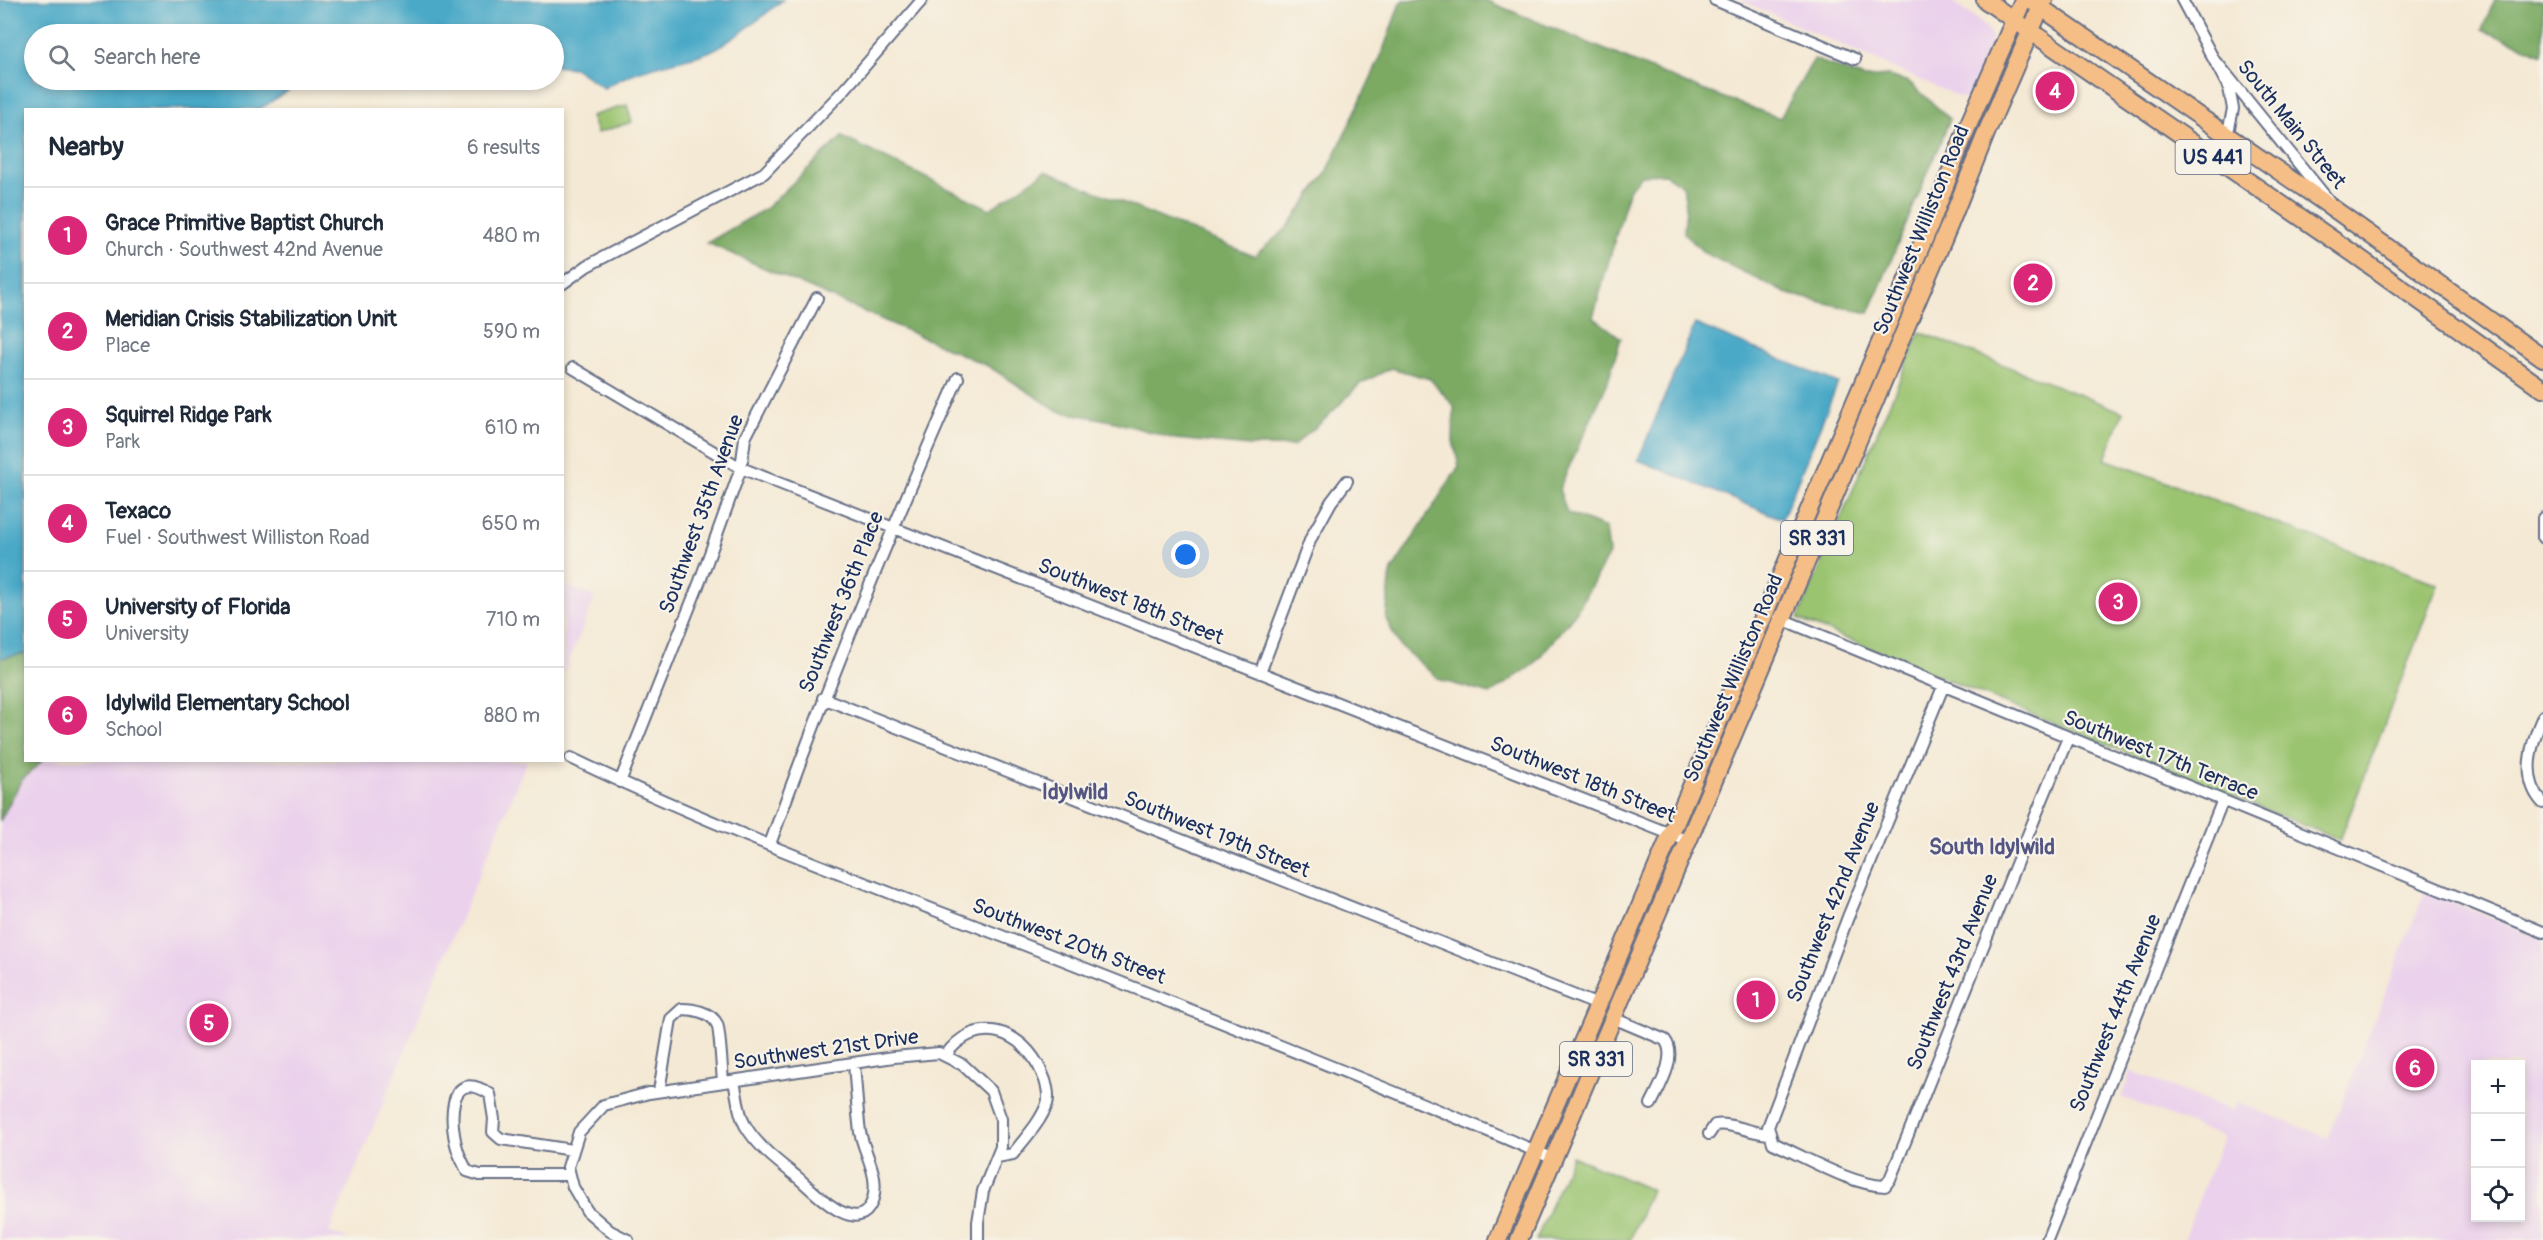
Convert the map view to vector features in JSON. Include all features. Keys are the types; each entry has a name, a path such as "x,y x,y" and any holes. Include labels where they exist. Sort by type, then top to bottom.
{"main road":[{"name":"US 441","path":"1985,0 2280,203 2543,389"},
{"name":"Southwest Williston Road","path":"1498,1240 2023,0"},
{"name":"US 441","path":"2038,2 2543,358"},
{"name":"Southwest Williston Road","path":"1519,1240 2030,31 2038,2"},
{"path":"2227,137 2238,164 2253,185"},
{"path":"2280,203 2294,183"},
{"path":"2452,323 2467,305"},
{"path":"1885,329 1902,336"}],"street":[{"path":"564,283 587,266 764,174 844,90 922,0"},
{"path":"1715,0 1855,59"},
{"name":"South Main Street","path":"2182,0 2218,64 2232,98 2233,109 2227,137"},
{"name":"South Main Street","path":"2218,64 2334,209"},
{"name":"Southwest 35th Avenue","path":"620,782 700,581 741,468 745,438 817,298"},
{"name":"Southwest 18th Street","path":"573,368 741,468 1688,842"},
{"name":"Southwest 36th Place","path":"770,844 823,698 892,527 958,378"},
{"path":"1260,673 1311,538 1331,502 1347,481"},
{"path":"2543,518 2543,538"},
{"name":"Southwest 17th Terrace","path":"1765,612 1942,687 2543,932"},
{"name":"Southwest 42nd Avenue","path":"1769,1134 1767,1127 1824,977 1942,687"},
{"name":"Southwest 19th Street","path":"823,698 1598,1005"},
{"path":"2543,716 2530,757 2534,791 2543,803"},
{"name":"Southwest 43rd Avenue","path":"1769,1134 1773,1143 1873,1186 1885,1186 1925,1095 2027,835 2068,738"},
{"name":"Southwest 20th Street","path":"571,758 620,782 770,844 1176,1003 1554,1159"},
{"name":"Southwest 44th Avenue","path":"2047,1240 2222,802"},
{"path":"659,1091 671,1018 682,1009 709,1016 717,1024 729,1081 744,1124 782,1167 796,1176 821,1200 838,1212 856,1216 866,1211 871,1204 876,1185 861,1132 854,1064"},
{"path":"1613,1018 1665,1040 1670,1047 1669,1058 1651,1104"},
{"path":"945,1056 953,1044 966,1035 983,1030 999,1031 1014,1037 1037,1061 1046,1081 1048,1102 1035,1126 1013,1154 997,1157"},
{"name":"Southwest 21st Drive","path":"571,1155 579,1132 604,1104 659,1091 894,1057 939,1053 963,1065 992,1091 1001,1119 1001,1148 983,1191 978,1222 978,1240"},
{"path":"570,1175 480,1175 467,1171 458,1152 452,1119 452,1106 461,1088 470,1085 490,1094 494,1119 493,1132 501,1139 571,1155 570,1175 573,1187 587,1211 610,1231 628,1240"},
{"path":"1708,1134 1715,1125 1722,1124 1755,1133 1769,1134"}],"shaded area":[{"path":"1740,0 1950,0 1986,26 1991,35 1992,44 1968,101"},
{"path":"564,584 595,597 564,673"},
{"path":"24,653 24,762 527,762 329,1232 349,1240 0,1240 0,658"},
{"path":"2425,891 2543,939 2543,1240 2183,1240 2223,1137 2121,1097 2131,1071 2233,1111 2237,1102 2328,1138"}],"green space":[{"path":"1403,0 1485,0 1697,88 1780,118 1814,59 1864,78 1888,76 1909,82 1950,119 1869,313 1788,294 1704,253 1684,233 1686,205 1683,186 1665,174 1641,175 1629,190 1593,317 1621,338 1607,384 1559,489 1567,513 1606,528 1609,554 1577,611 1533,665 1490,694 1440,680 1400,646 1386,619 1391,572 1459,466 1453,441 1454,406 1430,379 1391,368 1360,384 1322,422 1293,446 1250,446 1175,439 1112,421 1058,411 988,366 707,243 765,209 842,137 990,209 1046,171 1254,256 1287,228 1327,172 1381,56"},
{"path":"2494,0 2543,0 2543,54 2482,30"},
{"path":"627,105 632,122 597,133 591,116"},
{"path":"1920,332 2123,412 2105,459 2438,584 2340,840 1798,619"},
{"path":"24,653 24,762 41,762 21,781 0,821 0,658"},
{"path":"1572,1156 1651,1190 1630,1240 1536,1240"}],"water":[{"path":"0,0 783,0 713,50 629,75 604,88 574,68 564,67 564,24 24,24 24,90 289,90 262,108 24,108 24,653 0,658"},
{"path":"1695,324 1838,383 1782,519 1638,460"}],"place":[{"name":"Texaco","path":"2055,91"},
{"name":"Meridian Crisis Stabilization Unit","path":"2033,283"},
{"name":"Squirrel Ridge Park","path":"2118,602"},
{"name":"Grace Primitive Baptist Church","path":"1756,1000"},
{"name":"University of Florida","path":"209,1023"},
{"name":"Idylwild Elementary School","path":"2415,1068"}],"district":[{"name":"Idylwild","path":"1075,791"},
{"name":"South Idylwild","path":"1992,846"}]}
